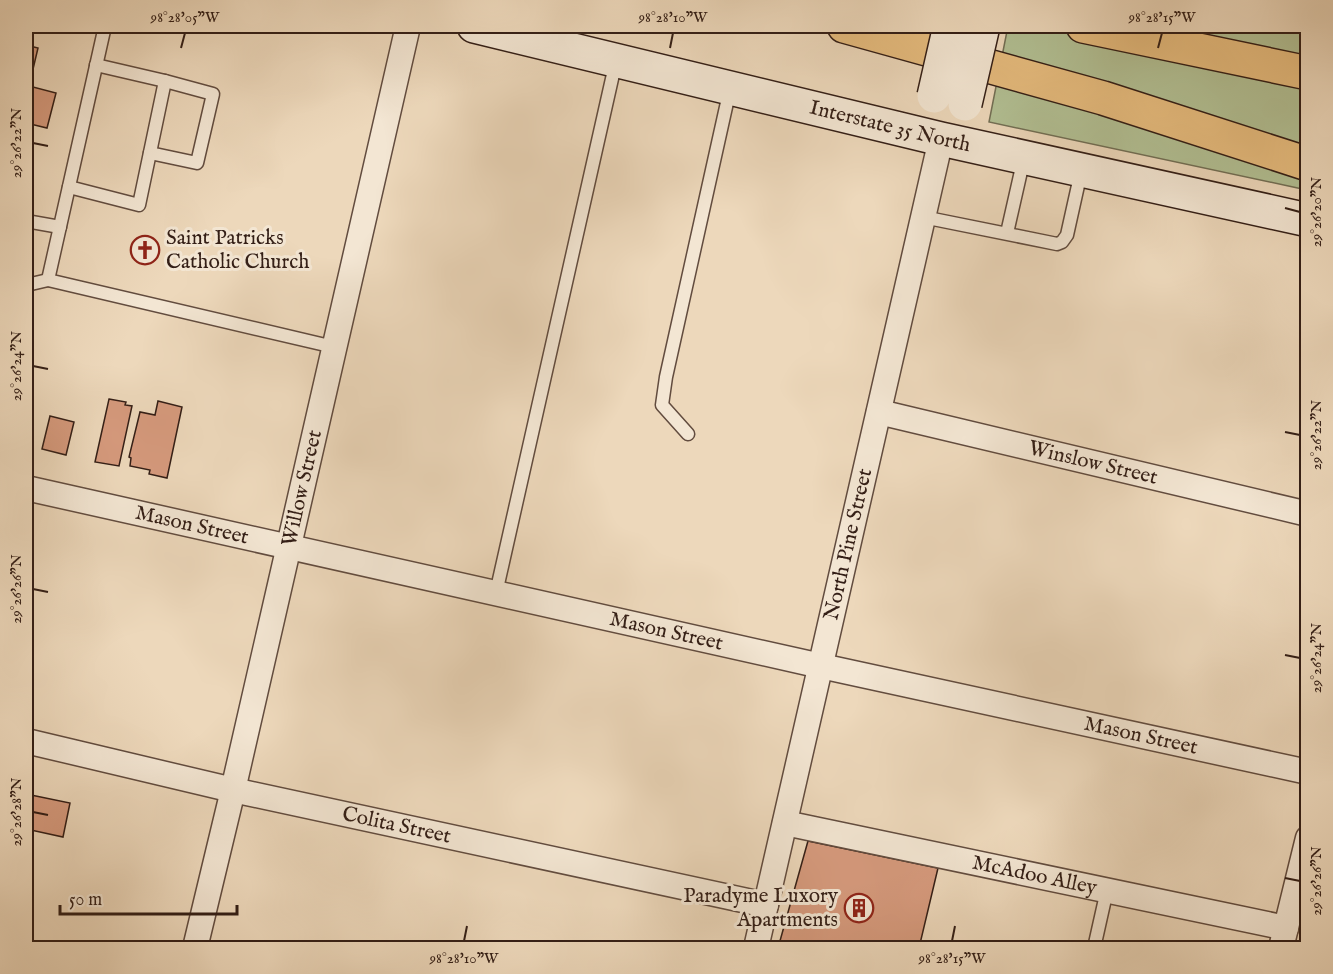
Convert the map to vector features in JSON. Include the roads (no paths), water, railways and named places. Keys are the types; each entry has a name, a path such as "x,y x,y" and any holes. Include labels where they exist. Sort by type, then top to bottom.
{"highway":[{"path":"844,26 1103,98 1308,164"},
{"path":"1083,26 1308,73"},
{"path":"1150,41 1308,92"}],"main road":[{"name":"Interstate 35 North","path":"474,26 941,139 1308,220"},
{"name":"North Pine Street","path":"941,139 934,96 950,26"},
{"name":"North Pine Street","path":"941,139 965,104 983,26"}],"street":[{"name":"Willow Street","path":"195,948 408,26"},
{"name":"North Pine Street","path":"756,948 941,139"},
{"name":"Winslow Street","path":"879,412 1308,514"},
{"name":"Mason Street","path":"26,488 821,666 1308,772"},
{"name":"Colita Street","path":"26,741 233,790 766,905"},
{"name":"McAdoo Alley","path":"785,823 1107,890 1283,938"},
{"path":"1283,938 1308,838"}],"lane":[{"path":"48,280 105,26"},
{"path":"496,593 617,59"},
{"path":"96,65 213,94 197,164 150,153"},
{"path":"69,187 139,205 165,81"},
{"path":"688,434 662,405 666,377 730,87"},
{"path":"1007,233 1024,157"},
{"path":"923,217 1057,244 1068,235 1082,169"},
{"path":"26,221 60,227"},
{"path":"26,283 48,280 334,347"},
{"path":"1094,948 1107,890"}],"place":[{"name":"Saint Patricks Catholic Church","path":"145,250"},
{"name":"Paradyme Luxory Apartments","path":"859,908"}]}
